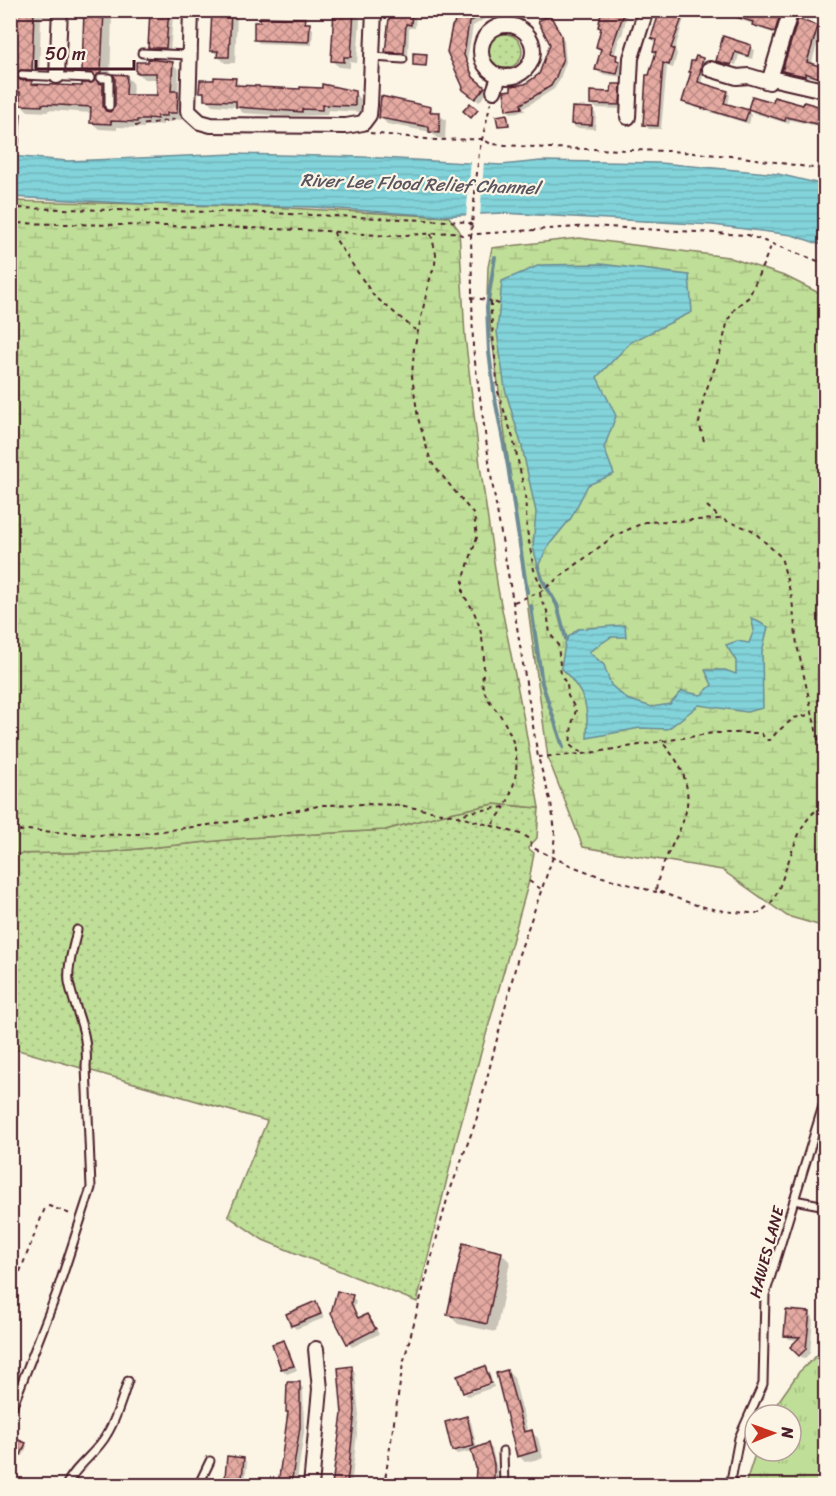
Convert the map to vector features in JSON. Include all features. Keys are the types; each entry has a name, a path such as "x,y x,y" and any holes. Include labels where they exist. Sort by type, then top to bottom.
{"street":[{"path":"57,76 60,10"},
{"path":"191,10 188,111 192,116 211,125 326,126 358,126 369,115 374,10"},
{"path":"513,25 517,10"},
{"path":"628,117 631,58 646,10"},
{"path":"710,69 737,77 749,76 769,82 791,10"},
{"path":"505,24 513,25 527,34 531,41 532,58 523,72 516,76 500,76 492,73 482,60 481,44 490,30 505,24"},
{"path":"494,91 500,76"},
{"path":"771,78 819,90"},
{"path":"310,1485 320,1389 316,1349"}],"lane":[{"path":"141,53 189,55"},
{"path":"373,57 403,58"},
{"path":"22,75 90,78"},
{"path":"101,78 110,78 109,106"},
{"path":"10,1413 56,1295 91,1188 86,1066 88,1048 69,980 69,965 77,930"},
{"name":"HAWES LANE","path":"730,1485 739,1438 763,1384 765,1295 825,1096"},
{"path":"794,1200 825,1206"},
{"path":"66,1485 108,1433 128,1381"},
{"path":"503,1451 504,1485"},
{"path":"198,1485 210,1461"}],"path":[{"path":"384,1485 403,1364 448,1196 476,1121 518,957 553,857 555,831 538,757 492,482 475,359 471,297 471,234 479,152 494,91"},
{"path":"135,126 192,116"},
{"path":"363,123 370,133 436,140 482,139 491,144 548,148 670,151 743,157 825,170"},
{"path":"10,208 318,215 468,222 473,226"},
{"path":"10,223 222,227 389,236 455,232 462,235 591,226 748,235 825,264"},
{"path":"334,232 336,240 373,295 419,333"},
{"path":"431,234 436,254 435,264 414,349 412,376 418,418 431,462 474,515 477,537 463,582 463,595 472,606 482,635 484,663 482,687 508,727 516,754 518,773 505,807 492,825"},
{"path":"704,441 699,423 704,396 719,357 728,320 736,307 749,297 772,244"},
{"path":"471,297 499,304"},
{"path":"489,300 498,392 513,438 525,493 527,530 534,570 544,589 541,600 547,611 550,634 558,644 561,676 567,684 568,696 576,710 570,745 576,750 590,753"},
{"path":"707,506 721,519"},
{"path":"513,602 544,589 614,536 645,522 721,519 752,530 781,556 792,599 797,645 814,714 825,774"},
{"path":"538,757 590,753 714,733 761,732 766,740 770,740 794,718 814,714"},
{"path":"656,890 658,874 686,818 688,788 679,765 662,740"},
{"path":"10,833 26,830 99,835 140,834 254,819 323,805 399,805 458,816 524,835 530,839 531,847 553,857 599,876 656,892 656,890 692,905 728,913 759,913 773,900 811,813 825,806"},
{"path":"458,816 469,812 505,807"},
{"path":"529,881 541,888"},
{"path":"10,1297 45,1208 49,1206 81,1218"},
{"path":"10,1350 14,1355"}],"green space":[{"path":"505,34 517,39 522,51 517,63 505,68 493,63 488,51 493,39"},
{"path":"11,201 269,207 449,217 459,230 465,336 480,465 498,589 539,808 494,804 444,814 385,830 246,838 108,852 11,854"},
{"path":"579,238 728,257 787,277 825,296 825,927 787,916 722,870 583,847 548,758 487,301 488,267 492,248"},
{"path":"494,804 539,808 537,838 528,848 534,853 529,881 456,1142 417,1302 263,1240 228,1216 267,1121 11,1048 11,854 108,852 246,838 385,830 444,814"},
{"path":"825,1348 825,1485 745,1485 752,1463 803,1463 803,1403 777,1403 799,1372"}],"water":[{"name":"River Lee Flood Relief Channel","path":"234,154 363,157 501,165 541,161 660,163 778,174 825,185 825,246 792,235 713,225 502,213 439,216 312,207 145,204 11,197 10,156 68,161"},
{"path":"601,264 689,275 692,312 631,342 597,377 616,416 604,448 614,474 588,485 571,518 549,545 538,566 533,547 536,512 522,447 505,389 497,332 502,281 540,265"},
{"path":"751,618 768,627 762,652 763,708 747,712 699,705 668,729 640,728 587,738 586,706 575,684 561,667 566,639 578,629 625,625 626,637 611,637 589,652 604,665 611,685 627,699 652,707 670,704 682,691 701,695 712,685 705,670 725,670 736,674 736,661 726,645 737,641 749,643 754,630"}],"pier":[{"path":"471,160 484,161 480,217 466,218"}],"building":[{"path":"16,10 34,10 32,70 20,70 16,74 12,69"},
{"path":"84,10 104,10 101,72 95,77 92,73 82,72"},
{"path":"150,10 169,10 166,48 148,48"},
{"path":"212,10 231,10 229,57 217,57 218,51 210,51"},
{"path":"334,10 354,11 351,57 344,57 344,62 331,61"},
{"path":"390,10 412,10 411,25 406,24 404,53 385,52"},
{"path":"463,10 490,10 469,22 464,55 473,77 485,87 475,99 462,89 447,52 452,26"},
{"path":"602,10 625,10 610,53 617,55 616,60 620,61 617,74 595,70 601,49 596,47 601,28 598,27"},
{"path":"660,10 685,10 671,48 674,49 669,65 663,63 658,126 643,125 646,75 649,75 656,52 653,51 656,40 651,38"},
{"path":"724,10 769,10 780,14 775,32 724,13"},
{"path":"550,15 561,35 563,58 556,77 551,86 521,104 522,108 506,110 504,91 511,90 511,86 525,84 539,74 550,44 538,21"},
{"path":"260,17 306,18 305,23 310,23 309,42 254,40 254,22 260,22"},
{"path":"798,19 818,26 807,62 825,68 823,79 805,73 805,76 782,71"},
{"path":"723,36 751,45 748,56 735,52 731,65 716,61"},
{"path":"413,53 427,54 426,66 413,65"},
{"path":"696,56 703,58 698,82 728,91 724,103 749,110 745,121 682,102 691,72 689,72 691,61 694,61"},
{"path":"148,59 173,62 171,91 178,91 177,113 167,113 167,116 157,116 157,119 148,118 148,120 137,120 137,122 90,123 91,107 20,105 20,92 11,92 11,81 17,76 20,80 32,81 32,84 82,86 82,83 92,83 96,79 98,83 103,84 103,107 110,112 115,106 113,74 127,75 126,95 157,95 156,73 136,73 136,62 148,62"},
{"path":"214,77 236,78 235,85 259,87 322,88 322,84 355,91 355,106 322,105 322,110 302,109 302,112 236,107 236,101 204,100 204,92 199,92 200,80 214,80"},
{"path":"612,84 621,84 620,105 590,104 590,91 611,92"},
{"path":"381,96 431,107 430,112 440,112 439,133 429,132 429,127 379,118"},
{"path":"752,96 773,102 774,97 825,108 825,126 786,117 785,121 748,109"},
{"path":"470,103 478,110 471,118 463,111"},
{"path":"572,107 593,108 592,125 571,124"},
{"path":"10,113 21,114 19,144 10,144"},
{"path":"507,114 509,125 498,126 496,116"},
{"path":"463,1243 502,1252 487,1324 447,1315"},
{"path":"337,1291 353,1295 351,1303 358,1318 367,1314 376,1329 347,1344 331,1313"},
{"path":"316,1301 321,1314 291,1326 286,1314"},
{"path":"786,1310 810,1312 806,1349 799,1356 790,1347 800,1337 784,1336"},
{"path":"284,1340 294,1366 281,1369 272,1344"},
{"path":"352,1366 355,1411 347,1485 332,1485 342,1414 338,1368"},
{"path":"485,1366 491,1383 463,1393 457,1376"},
{"path":"507,1370 524,1432 532,1430 537,1451 517,1457 496,1373"},
{"path":"287,1382 300,1382 300,1427 291,1485 278,1485 288,1412 286,1412"},
{"path":"467,1416 474,1446 452,1451 445,1422"},
{"path":"14,1438 26,1443 21,1455 10,1451"},
{"path":"488,1443 494,1464 494,1483 475,1485 476,1468 471,1450"},
{"path":"227,1456 244,1458 242,1478 225,1477"}],"waterway":[{"path":"495,257 487,307 489,352 527,592"},
{"path":"538,566 542,579 557,605 566,639"},
{"path":"531,606 542,683 563,747"}]}
